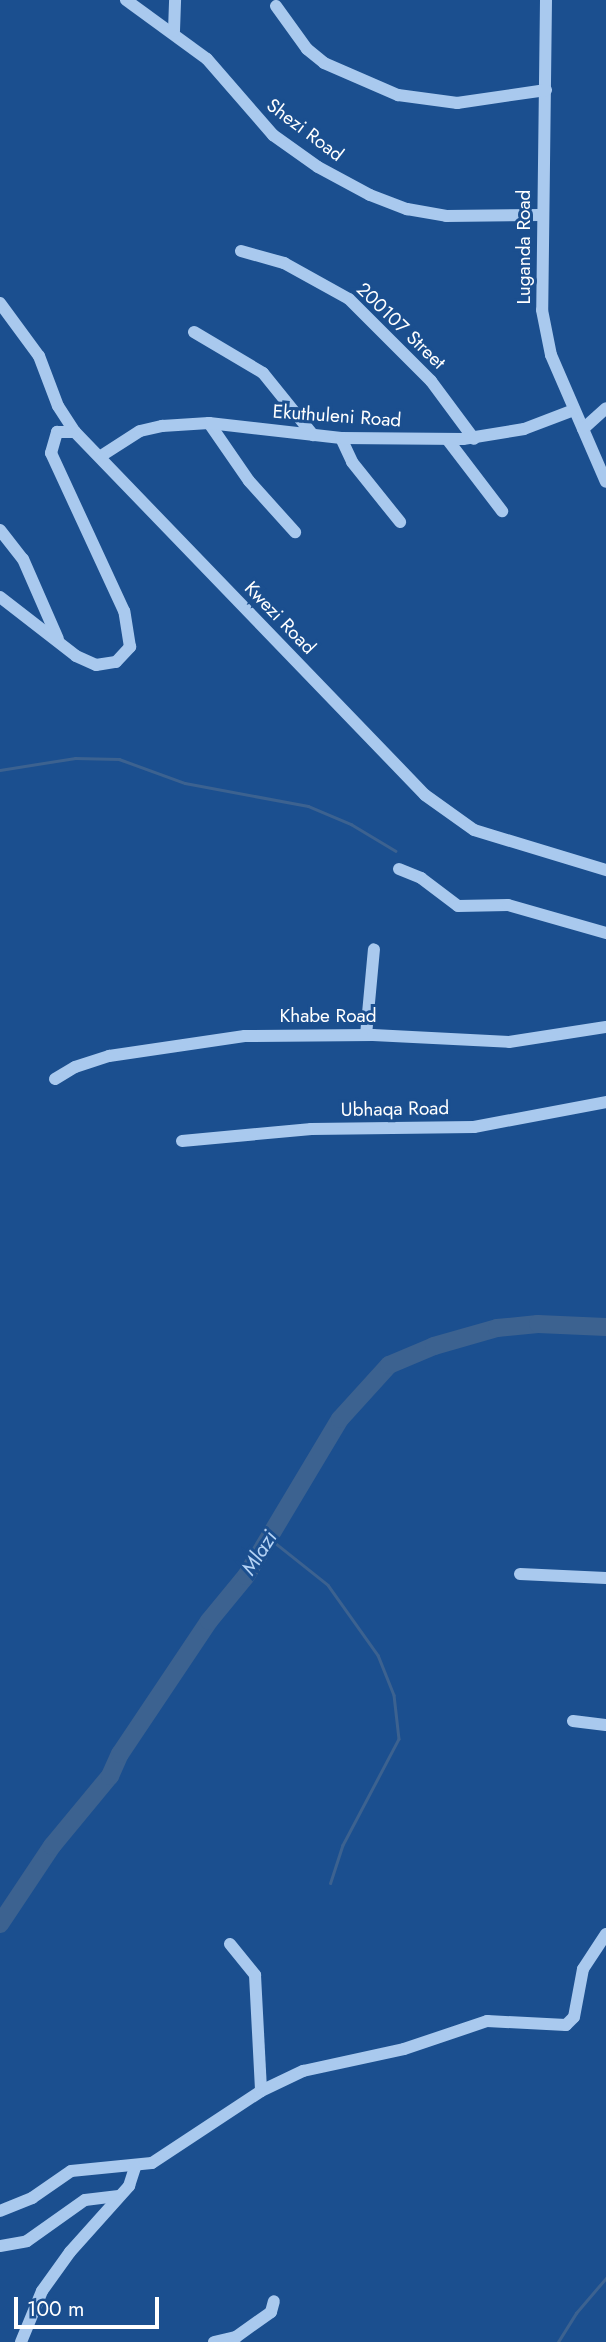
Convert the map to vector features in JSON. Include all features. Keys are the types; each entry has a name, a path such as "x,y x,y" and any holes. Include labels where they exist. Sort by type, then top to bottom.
{"street":[{"name":"Shezi Road","path":"126,0 174,31 207,59 273,135 318,167 370,195 407,209 446,216 541,215"},
{"path":"174,31 175,0"},
{"name":"Luganda Road","path":"546,0 541,215 542,310 551,355 606,482"},
{"path":"276,6 300,40 324,63 398,95 457,103 546,90"},
{"name":"200107 Street","path":"241,251 284,263 349,299 431,381 474,439"},
{"name":"Kwezi Road","path":"0,303 39,356 58,407 75,432 440,810 510,845 606,870"},
{"path":"194,332 275,383 313,435"},
{"path":"583,429 606,408"},
{"name":"Ekuthuleni Road","path":"101,456 140,431 209,423 341,438 474,439 524,429 574,410"},
{"path":"209,423 248,481 295,531"},
{"path":"0,597 76,656 106,665 124,656 131,634 51,453 57,432 75,432"},
{"path":"341,438 352,462 400,522"},
{"path":"447,439 502,511"},
{"path":"0,530 23,559 60,643"},
{"path":"399,869 421,877 458,906 508,905 606,933"},
{"path":"366,1035 374,949"},
{"name":"Khabe Road","path":"55,1079 88,1061 200,1042 286,1034 509,1042 606,1027"},
{"name":"Ubhaqa Road","path":"182,1141 311,1129 474,1127 606,1101"},
{"path":"520,1574 606,1578"},
{"path":"573,1721 606,1725"},
{"path":"0,2211 32,2198 71,2171 135,2167 160,2159 261,2091 303,2071 404,2049 474,2023 559,2026 574,2017 583,1969 606,1934"},
{"path":"230,1944 256,1975 261,2091"},
{"path":"22,2342 48,2282 128,2186 135,2167"},
{"path":"0,2246 27,2241 85,2200 119,2196"},
{"path":"214,2342 236,2337 271,2312 274,2301"}],"waterway":[{"path":"0,770 75,758 119,759 185,783 308,806 351,824 396,851"},
{"name":"Mlazi","path":"0,1924 52,1846 110,1776 120,1754 209,1621 246,1576 340,1419 389,1365 434,1346 497,1328 538,1324 606,1327"},
{"path":"269,1538 328,1585 378,1655 394,1695 399,1739 343,1845 331,1883"},
{"path":"558,2342 576,2313 606,2278"}]}
